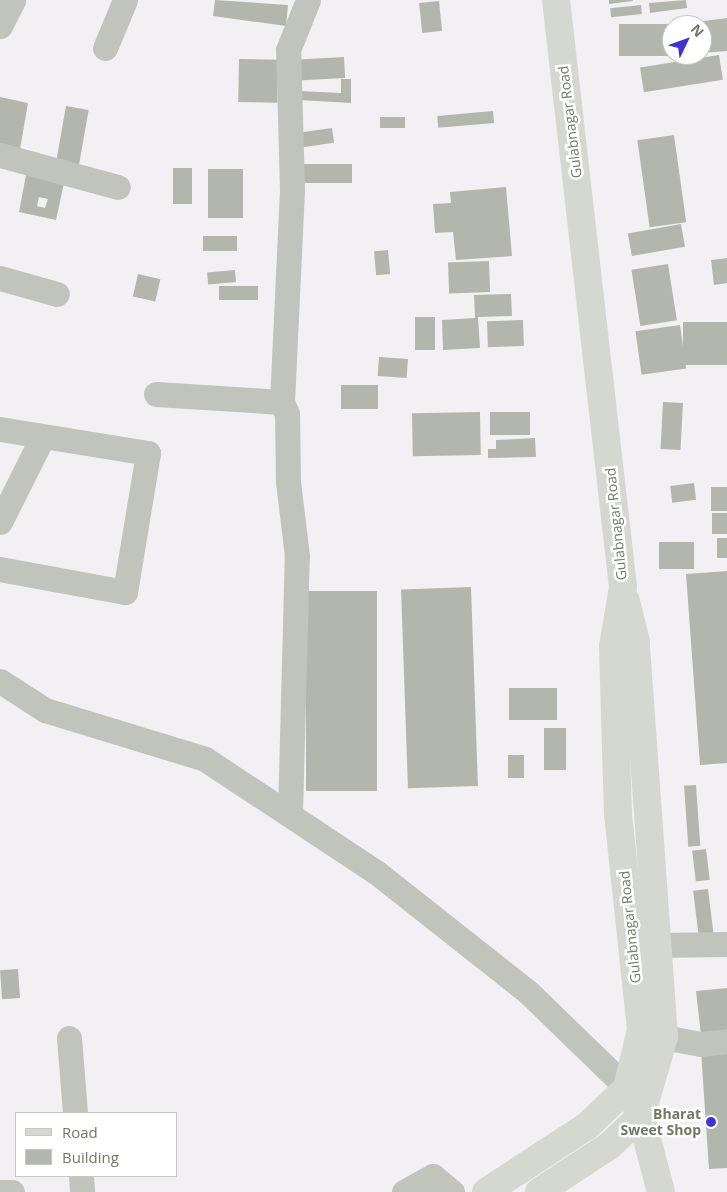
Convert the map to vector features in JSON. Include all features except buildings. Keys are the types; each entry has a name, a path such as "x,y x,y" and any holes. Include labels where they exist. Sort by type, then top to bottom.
{"main road":[{"name":"Gulabnagar Road","path":"556,0 623,587 613,647 618,814 641,1030 627,1088"},
{"path":"539,1192 609,1146 641,1116 664,1037 636,642 623,587"},
{"path":"486,1192 587,1126 627,1088 641,1116 661,1192"}],"street":[{"path":"0,26 13,0"},
{"path":"106,48 125,0"},
{"path":"290,815 298,556 282,402 292,189 288,50 308,0"},
{"path":"0,155 118,186"},
{"path":"0,278 57,294"},
{"path":"156,394 282,402"},
{"path":"0,429 42,438 148,452 125,592 0,569"},
{"path":"0,522 42,438"},
{"path":"0,681 45,710 205,759 376,872 528,992 627,1088"},
{"path":"657,945 727,944"},
{"path":"664,1037 700,1044 727,1041"},
{"path":"68,1038 75,1112"},
{"path":"404,1192 433,1176 452,1192"},
{"path":"81,1177 82,1192"},
{"path":"0,1192 12,1192"}],"place":[{"name":"Bharat Sweet Shop","path":"711,1122"}]}
